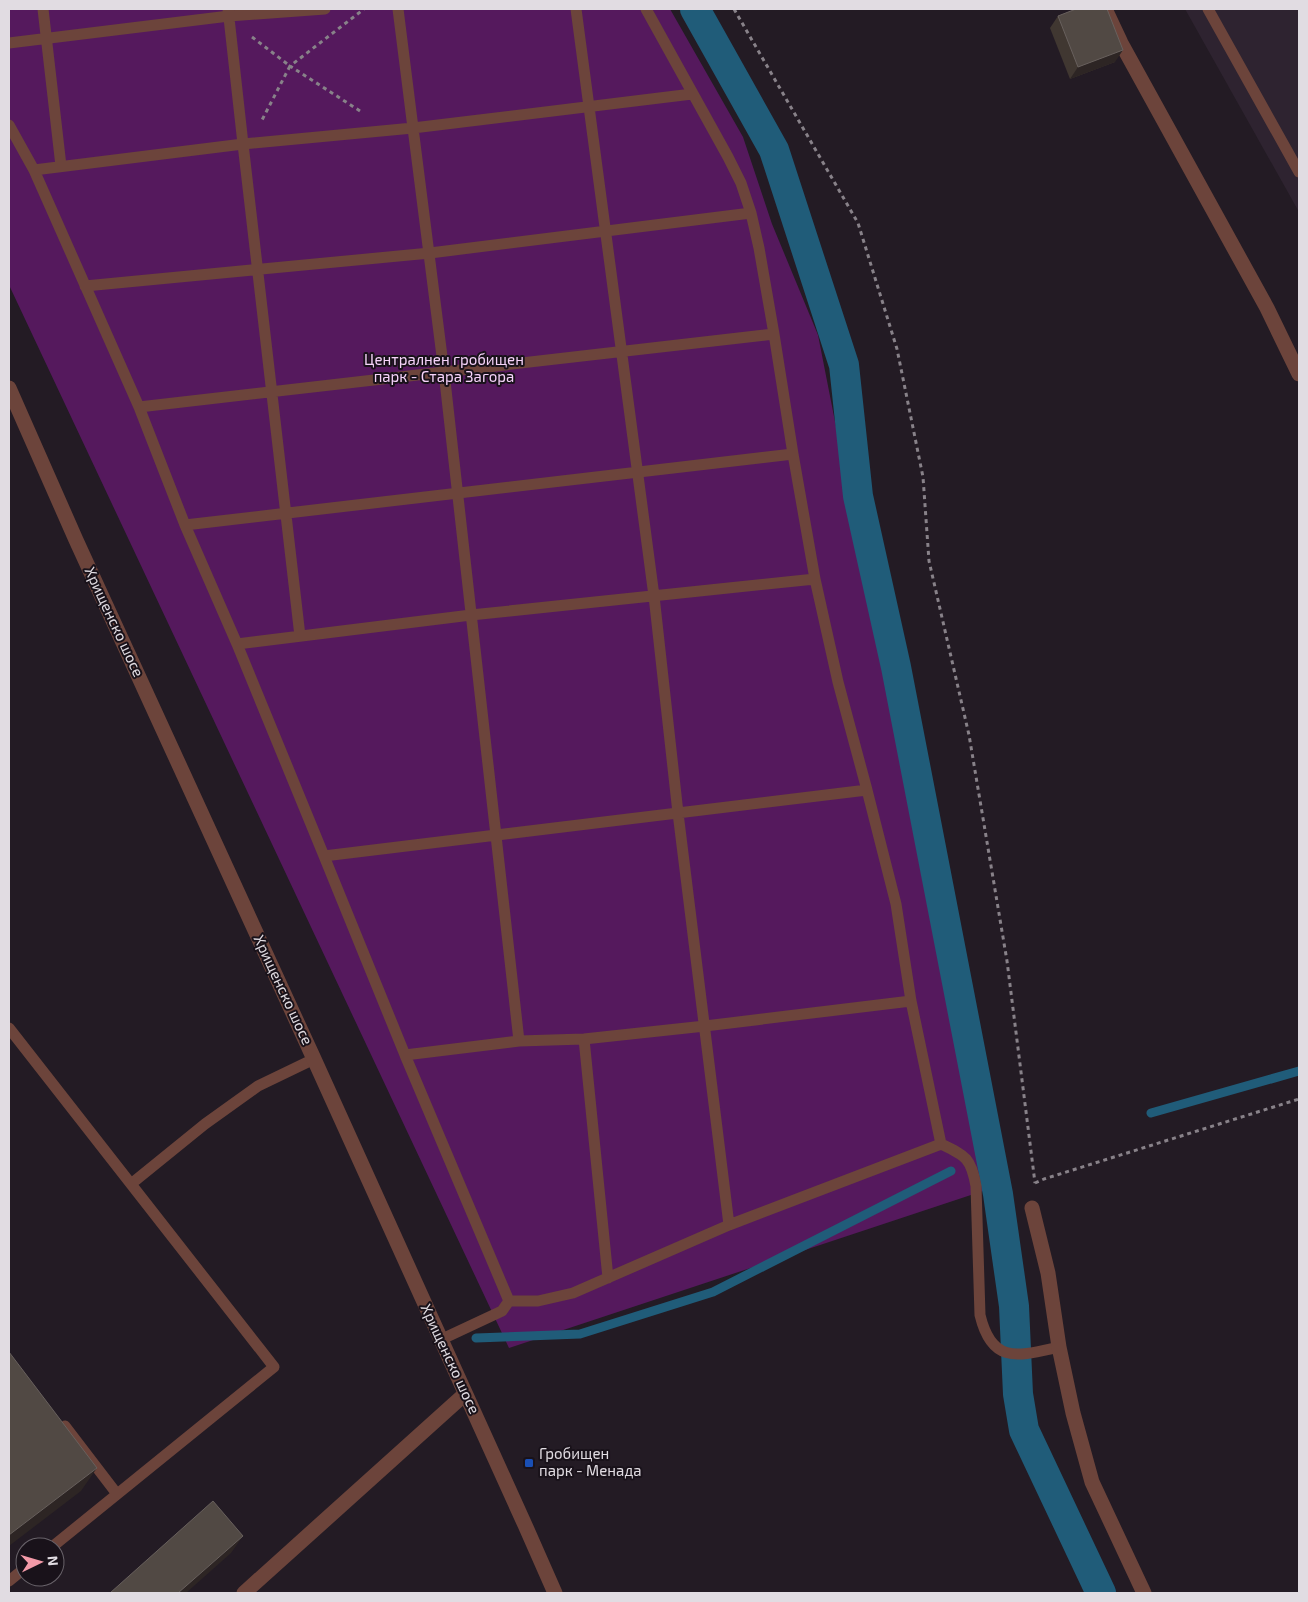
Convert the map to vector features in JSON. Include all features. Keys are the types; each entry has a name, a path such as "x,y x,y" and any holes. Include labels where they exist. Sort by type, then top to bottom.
{"street":[{"path":"1105,9 1126,52 1267,308 1299,374"},
{"name":"Хрищенско шосе","path":"9,388 80,548 314,1058 554,1593"},
{"path":"1032,1208 1048,1272 1059,1347 1073,1413 1092,1482 1144,1593"},
{"path":"244,1593 465,1394"}],"lane":[{"path":"43,9 61,166"},
{"path":"9,43 229,13 325,9"},
{"path":"398,9 444,372 519,1041"},
{"path":"576,9 654,596 678,814 729,1225"},
{"path":"646,9 741,183 751,213 759,248 815,579 838,682 896,904 911,1001 941,1144"},
{"path":"1208,9 1299,172"},
{"path":"229,13 300,636"},
{"path":"34,170 243,144 413,128 692,94"},
{"path":"9,125 34,170 139,407 185,525 237,644 405,1055 509,1301"},
{"path":"85,286 430,253 751,213"},
{"path":"139,407 774,334"},
{"path":"185,525 793,454"},
{"path":"237,644 471,615 815,579"},
{"path":"324,856 867,790"},
{"path":"405,1055 519,1041 584,1039 911,1001"},
{"path":"9,1028 274,1367 64,1537"},
{"path":"584,1039 608,1278"},
{"path":"130,1184 205,1124 258,1086 314,1058"},
{"path":"509,1301 538,1301 573,1293 729,1225 941,1144 962,1154 972,1168 976,1186 980,1315 984,1331 992,1344 1002,1351 1012,1354 1028,1354 1059,1347"},
{"path":"440,1340 502,1311 509,1301"},
{"path":"57,1416 117,1494"}],"path":[{"path":"243,144 257,128 290,66 364,9"},
{"path":"734,9 858,223 897,348 923,476 929,561 968,735 1006,951 1035,1183 1044,1178 1299,1099"},
{"path":"229,13 244,30 290,66 391,130"}],"shaded area":[{"path":"1185,9 1299,9 1299,212"}],"green space":[{"name":"Централнен гробищен парк - Стара Загора","path":"9,9 670,9 743,137 772,224 818,335 986,1190 509,1348 9,285"}],"building":[{"path":"1076,9 1107,9 1123,50 1078,67 1058,16"},
{"path":"9,1352 97,1468 9,1535"},
{"path":"213,1501 243,1536 178,1593 110,1593"}],"waterway":[{"path":"695,9 774,150 844,365 858,496 896,667 998,1194 1014,1306 1018,1394 1024,1430 1101,1593"},
{"path":"1151,1113 1299,1071"},
{"path":"476,1338 580,1334 713,1292 951,1171"}],"place":[{"name":"Гробищен парк - Менада","path":"529,1463"}]}
